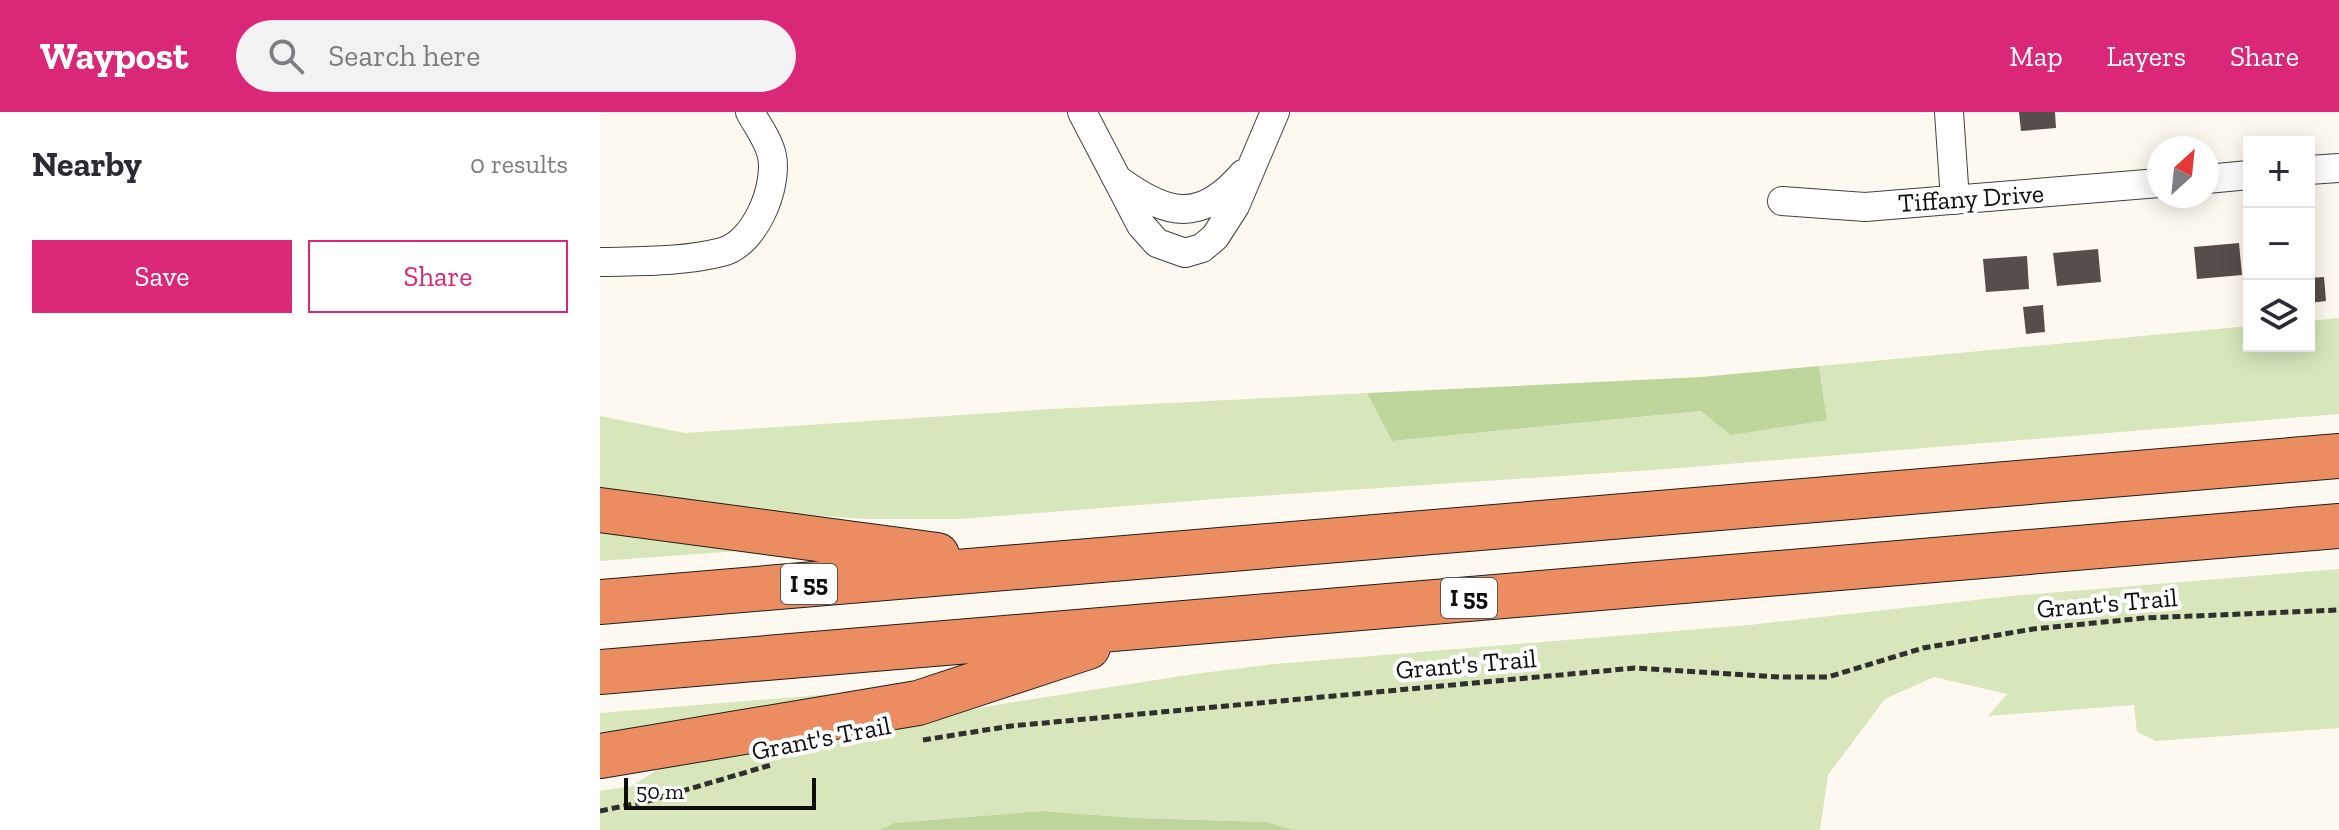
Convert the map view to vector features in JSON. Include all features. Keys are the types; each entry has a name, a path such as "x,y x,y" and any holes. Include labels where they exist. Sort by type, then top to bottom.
{"highway":[{"name":"I 55","path":"600,602 2339,456"},
{"path":"600,510 1018,567"},
{"name":"I 55","path":"600,672 2339,526"},
{"path":"600,756 918,703 1161,623"}],"street":[{"path":"600,262 662,260 725,252 751,232 766,206 772,180 772,155 750,112"},
{"path":"1082,112 1141,225 1157,243 1185,253 1202,248 1215,237 1235,206 1275,112"},
{"path":"1949,112 1955,200"},
{"path":"1116,178 1147,200 1185,211 1212,202 1233,185 1254,161"},
{"path":"2315,170 2339,168"},
{"path":"2219,178 2243,176"},
{"name":"Tiffany Drive","path":"1782,201 1865,207 2147,184"}],"path":[{"name":"Grant's Trail","path":"920,740 1011,726 1635,668 1828,677 1923,648 2033,629 2145,618 2339,610"},
{"name":"Grant's Trail","path":"600,811 648,801 784,761"}],"green space":[{"path":"2339,318 2339,414 1667,469 960,519 866,519 768,512 600,489 600,416 685,433 1052,409 1367,393 1392,441 1702,411 1827,420 1819,366 2243,327 2243,352 2315,352 2315,320"},
{"path":"1819,366 1827,420 1731,435 1701,411 1392,441 1367,393 1701,377"},
{"path":"600,528 739,551 600,561"},
{"path":"2339,569 2339,728 2156,741 2137,732 2134,705 1988,716 2007,694 1934,677 1885,699 1828,775 1820,830 1295,830 1266,822 1042,811 894,823 879,830 600,830 600,791 632,786 655,771 679,763 1008,703 1194,674 1275,664 1749,625 2011,596"},
{"path":"906,688 600,742 600,713"},
{"path":"1042,811 1266,822 1295,830 879,830 894,823"}],"building":[{"path":"2019,112 2055,112 2056,128 2021,131"},
{"path":"2239,243 2242,275 2197,279 2194,247"},
{"path":"2098,249 2101,282 2057,286 2053,253"},
{"path":"2027,256 2029,289 1986,292 1983,259"},
{"path":"2324,277 2326,301 2315,302 2315,278"},
{"path":"2043,305 2045,332 2026,334 2023,307"}]}
